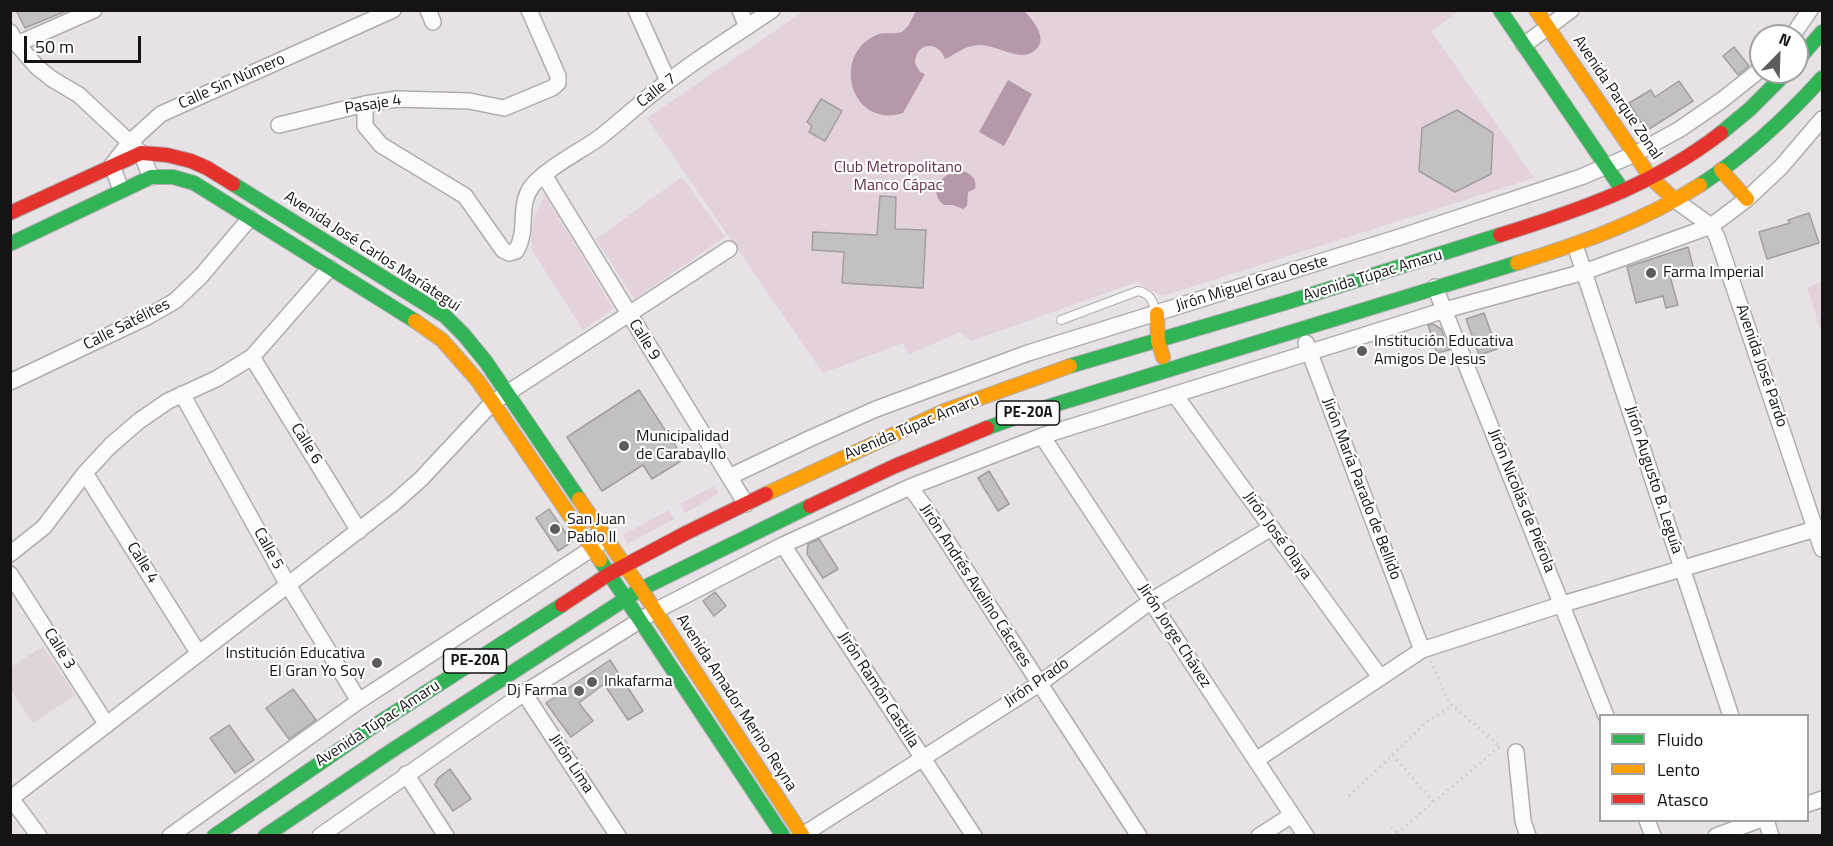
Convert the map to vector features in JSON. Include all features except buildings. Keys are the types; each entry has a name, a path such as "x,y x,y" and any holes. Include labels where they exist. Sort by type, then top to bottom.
{"main road":[{"path":"1500,10 1623,191"},
{"name":"Avenida Parque Zonal","path":"1536,10 1651,178 1675,200"},
{"path":"1809,47 1822,32"},
{"name":"Avenida Túpac Amaru","path":"214,836 641,589 895,466 964,436 1034,411 1575,244 1675,200 1721,171 1753,147 1779,124 1822,78"},
{"name":"Avenida Túpac Amaru","path":"265,836 382,738 609,574 746,504 944,411 1061,369 1291,302 1568,214 1623,191 1681,162 1739,119 1776,84"},
{"name":"Avenida José Carlos Maríategui","path":"135,148 190,159 207,168 445,316 459,328 507,393 641,589"},
{"path":"10,213 112,165"},
{"path":"1721,171 1747,199"},
{"path":"10,244 151,177 165,175 194,183 442,340 478,381 625,598"},
{"path":"1157,314 1158,341 1168,369"},
{"name":"Avenida Amador Merino Reyna","path":"641,589 803,835"},
{"name":"Avenida Amador Merino Reyna","path":"625,598 783,836"}],"street":[{"path":"94,10 14,38 37,67 79,95 135,148 151,177"},
{"name":"Calle Sin Número","path":"112,165 135,148 160,114 393,10"},
{"name":"Pasaje 4","path":"279,124 397,99 469,101 504,108 552,88 558,83 558,76 529,10"},
{"path":"636,10 668,81"},
{"path":"740,10 747,27"},
{"name":"Calle 7","path":"365,104 365,126 381,145 465,196 503,250 509,253 516,251 522,241 523,212 526,196 532,186 544,175 600,137 668,81 772,10"},
{"path":"1524,45 1571,10"},
{"path":"1800,24 1810,10"},
{"name":"Jirón Miguel Grau Oeste","path":"729,477 876,409 1028,353 1403,236 1572,180 1635,154 1680,129 1749,78"},
{"path":"320,836 524,693 655,611 783,545 910,487 1042,436 1445,310 1584,272 1712,226 1747,199 1820,125"},
{"path":"112,165 121,190"},
{"name":"Calle 9","path":"544,175 746,504"},
{"path":"1675,200 1712,226"},
{"name":"Calle Satélites","path":"10,382 147,317 175,301 189,290 250,218"},
{"name":"Avenida José Pardo","path":"1712,226 1819,528 1822,549"},
{"name":"Jirón Augusto B. Leguía","path":"1575,244 1730,714"},
{"path":"39,836 11,798 394,503 421,479 492,403 729,249"},
{"path":"10,554 44,527 85,473 111,445 139,421 168,400 216,379 252,357 330,268"},
{"name":"Jirón Nicolás de Piérola","path":"1435,286 1605,714"},
{"name":"Jirón María Parado de Bellido","path":"1300,329 1424,649"},
{"name":"Calle 6","path":"252,357 359,531"},
{"name":"Calle 5","path":"182,394 288,585 359,701"},
{"name":"Jirón José Olaya","path":"1175,395 1380,677"},
{"name":"Jirón Jorge Chávez","path":"1042,436 1306,836"},
{"name":"Calle 4","path":"85,473 199,654"},
{"name":"Jirón Andrés Avelino Cáceres","path":"910,487 1138,836"},
{"name":"Jirón Prado","path":"803,835 1039,684 1151,601 1272,528"},
{"path":"1256,760 1424,649 1563,604 1819,528"},
{"name":"Avenida Túpac Amaru","path":"170,836 359,701 607,539"},
{"name":"Jirón Ramón Castilla","path":"783,545 974,836"},
{"name":"Calle 3","path":"10,574 107,725"},
{"name":"Jirón Lima","path":"524,693 618,836"},
{"path":"1516,752 1523,821 1528,836"},
{"path":"406,774 446,836"},
{"path":"1259,836 1292,815"},
{"path":"1716,836 1754,822"}],"lane":[{"path":"1060,320 1138,291 1152,298 1157,314"}],"path":[{"path":"1424,649 1449,703 1500,746 1516,752"},
{"path":"1349,796 1428,721 1452,706"},
{"path":"1391,827 1399,834 1500,746"},
{"path":"1393,755 1434,803"}],"shaded area":[{"path":"916,11 1024,11 1038,30 1039,46 1029,54 1023,55 990,46 974,45 945,59 942,53 933,46 923,47 916,56 915,63 920,72 925,74 903,113 885,115 871,111 860,101 853,89 851,74 853,60 861,46 874,36 902,32"},
{"path":"1008,80 1032,94 1004,146 979,132"},
{"path":"959,170 972,176 976,185 975,189 968,192 967,206 963,209 953,205 944,205 937,194 942,179"},
{"path":"43,646 75,695 33,723 11,690 11,667"}],"green space":[{"name":"Club Metropolitano Manco Cápac","path":"804,11 1459,11 1431,31 1534,178 1162,296 1137,282 971,341 960,332 909,354 903,343 823,373 647,118"},
{"path":"682,177 725,237 634,299 596,239"},
{"path":"545,195 613,309 583,330 532,250 531,230"},
{"path":"1822,282 1822,335 1807,287"},
{"path":"714,486 718,494 685,513 680,504"},
{"path":"669,510 674,519 627,544 623,535"}],"traffic: fast":[{"path":"1500,10 1623,191"},
{"path":"1809,47 1822,32"},
{"path":"1700,185 1764,136 1822,78"},
{"path":"1721,133 1775,84"},
{"path":"10,244 151,177 173,177 194,183 415,321"},
{"path":"233,184 445,316 486,362 579,499"},
{"path":"1070,366 1291,301 1500,235"},
{"path":"987,428 1034,411 1517,263"},
{"path":"265,836 391,751 641,589 810,506"},
{"path":"600,560 783,836"},
{"path":"214,836 374,726 562,605"}],"traffic: slow":[{"path":"1536,10 1651,178 1675,200"},
{"path":"1721,170 1747,199"},
{"path":"1517,263 1611,230 1656,210 1700,185"},
{"path":"1157,314 1158,341 1163,357"},
{"path":"415,321 442,340 478,381 600,560"},
{"path":"766,494 944,411 1070,366"},
{"path":"579,499 641,589 803,836"}],"traffic: jam":[{"path":"1500,235 1559,216 1643,182 1696,151 1721,133"},
{"path":"10,213 141,153 167,155 191,161 233,184"},
{"path":"810,506 895,466 987,428"},
{"path":"562,605 609,574 766,494"}],"place":[{"name":"Farma Imperial","path":"1651,273"},
{"name":"Institución Educativa Amigos De Jesus","path":"1362,351"},
{"name":"Municipalidad de Carabayllo","path":"624,446"},
{"name":"San Juan Pablo II","path":"555,529"},
{"name":"Institución Educativa El Gran Yo Soy","path":"377,663"},
{"name":"Inkafarma","path":"592,682"},
{"name":"Dj Farma","path":"579,691"}]}
